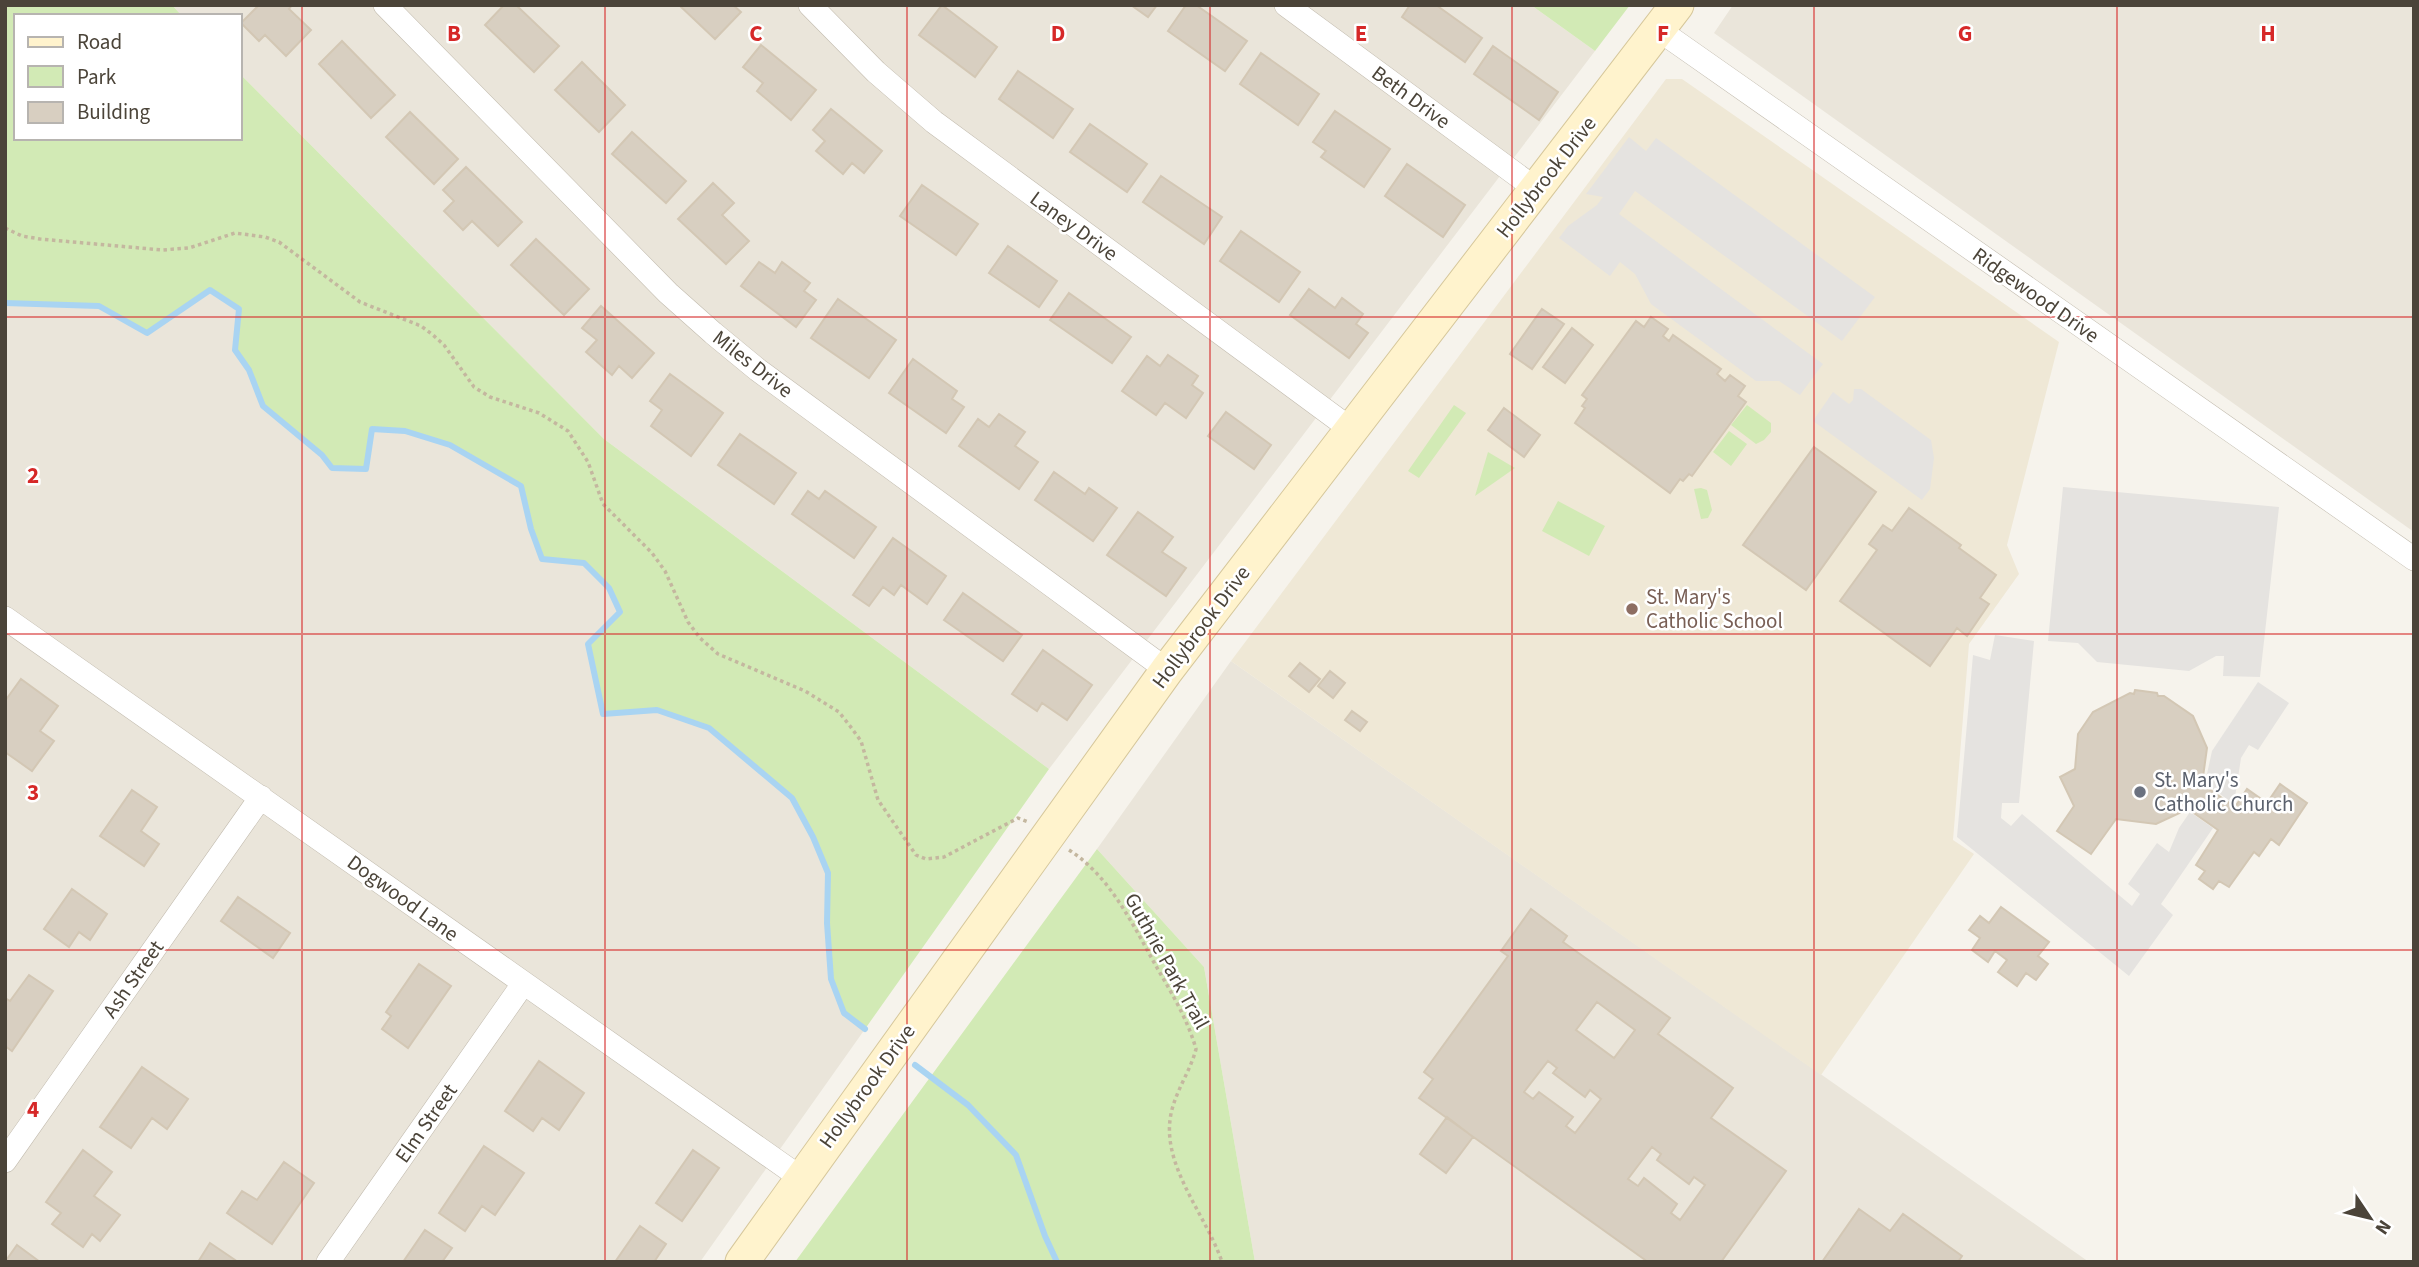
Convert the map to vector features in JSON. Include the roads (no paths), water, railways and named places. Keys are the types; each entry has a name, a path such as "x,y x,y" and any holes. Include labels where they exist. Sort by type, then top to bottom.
{"main road":[{"name":"Hollybrook Drive","path":"742,1262 1167,670 1668,18"}],"street":[{"name":"Miles Drive","path":"385,5 658,283 713,333 769,378 1167,670"},
{"name":"Laney Drive","path":"810,5 876,72 934,122 1352,430"},
{"name":"Beth Drive","path":"1286,5 1536,189"},
{"name":"Ridgewood Drive","path":"1668,18 2058,311 2414,559"},
{"name":"Dogwood Lane","path":"5,618 801,1178"},
{"name":"Ash Street","path":"5,1161 261,797"},
{"name":"Elm Street","path":"328,1262 523,984"}],"waterway":[{"path":"5,303 99,306 147,333 210,290 239,309 235,350 249,370 263,406 322,455 332,468 366,469 372,429 405,431 450,445 521,486 531,529 542,559 584,563 609,588 620,612 588,644 603,714 657,710 709,728 792,798 828,873 827,923 831,979 844,1013 865,1029"},
{"path":"915,1065 968,1105 1016,1155 1057,1262"}],"place":[{"name":"St. Mary's Catholic School","path":"1632,609"},
{"name":"St. Mary's Catholic Church","path":"2140,792"}]}
